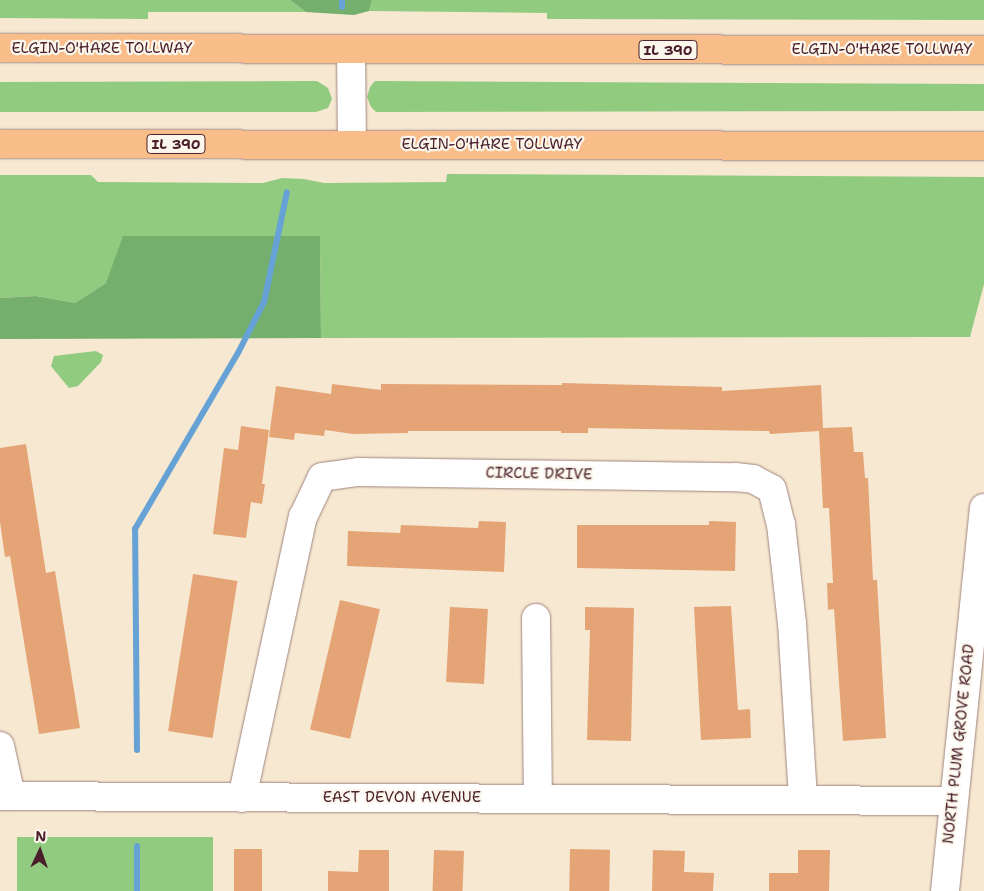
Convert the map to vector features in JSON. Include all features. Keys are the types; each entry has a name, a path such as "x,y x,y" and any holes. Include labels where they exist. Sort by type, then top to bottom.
{"highway":[{"name":"ELGIN-O'HARE TOLLWAY","path":"0,48 984,50"},
{"name":"ELGIN-O'HARE TOLLWAY","path":"0,144 984,146"}],"street":[{"path":"351,50 352,144"},
{"name":"CIRCLE DRIVE","path":"242,798 303,517 322,477 358,472 736,477 753,479 772,489 781,524 792,623 804,800"},
{"name":"NORTH PLUM GROVE ROAD","path":"944,891 984,508"},
{"path":"536,618 538,799"},
{"path":"0,746 5,796"},
{"name":"EAST DEVON AVENUE","path":"5,796 953,801"}],"green space":[{"path":"0,0 290,0 306,12 148,12 148,19 0,18"},
{"path":"290,0 372,0 369,11 354,15 306,12"},
{"path":"372,0 984,0 984,20 547,19 547,13 369,11"},
{"path":"317,81 328,88 332,99 328,108 316,112 0,112 0,82"},
{"path":"375,81 984,84 984,111 376,112 371,107 367,97 370,87"},
{"path":"447,174 984,177 984,284 970,337 321,338 320,236 106,283 75,303 36,296 0,298 0,175 91,175 98,182 263,183 282,178 304,179 324,183 446,182"},
{"path":"123,236 320,236 321,338 0,339 0,298 36,296 75,303 106,283"},
{"path":"96,351 103,355 101,362 78,386 69,388 51,366 54,356"},
{"path":"17,837 213,837 213,891 17,891"}],"building":[{"path":"562,383 722,387 722,391 821,385 823,428 852,427 854,452 863,452 865,478 868,478 873,580 877,580 886,738 843,741 834,609 828,610 827,583 833,583 829,508 823,508 819,431 770,434 769,431 588,428 588,433 561,433 561,431 408,431 408,433 353,434 325,430 324,436 295,433 294,440 269,437 276,386 331,394 332,384 381,390 381,384 562,385"},
{"path":"241,426 269,430 262,484 265,484 262,504 251,502 246,538 213,534 224,448 238,450"},
{"path":"26,444 46,573 55,571 80,728 39,734 10,556 5,557 0,522 0,448"},
{"path":"479,521 506,522 504,572 347,566 348,531 400,533 401,525 478,528"},
{"path":"709,521 736,522 735,571 577,568 577,525 709,525"},
{"path":"193,574 237,581 213,738 168,731"},
{"path":"340,600 380,609 350,739 310,730"},
{"path":"731,606 738,710 750,709 751,738 701,740 694,607"},
{"path":"450,607 488,609 484,684 446,682"},
{"path":"585,607 634,608 631,741 587,740 590,630 585,630"},
{"path":"234,849 262,849 262,891 234,891"},
{"path":"570,849 610,850 609,891 569,891"},
{"path":"359,850 389,850 389,891 328,891 328,871 358,872"},
{"path":"434,850 464,851 463,891 433,891"},
{"path":"653,850 685,851 684,872 714,873 713,891 652,891"},
{"path":"798,850 830,850 829,891 769,891 769,873 798,873"}],"waterway":[{"path":"342,0 342,7"},
{"path":"137,750 135,529 239,351 264,302 287,192"},
{"path":"137,846 137,891"}]}
